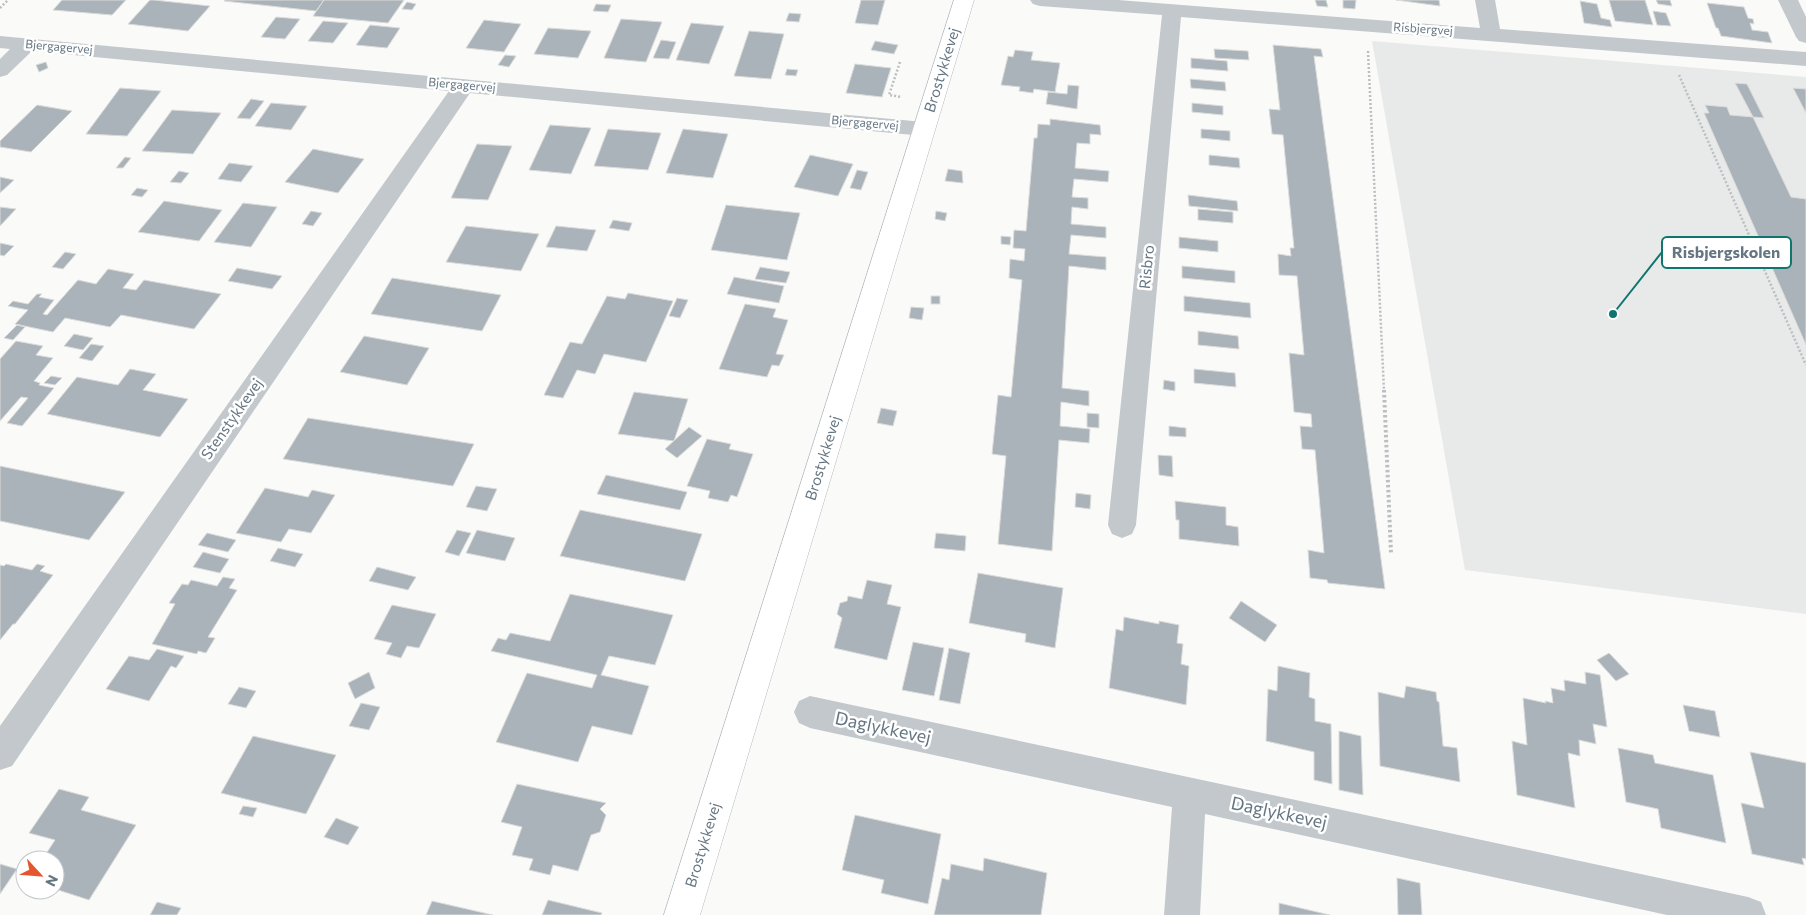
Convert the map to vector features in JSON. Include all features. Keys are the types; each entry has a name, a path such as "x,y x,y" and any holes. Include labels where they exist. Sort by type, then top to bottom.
{"street":[{"name":"Brostykkevej","path":"682,915 964,0"},
{"name":"Risbjergvej","path":"1040,0 1172,10 1229,7 1367,25 1806,59"},
{"path":"1485,0 1491,35"},
{"path":"1788,0 1806,37"},
{"name":"Risbro","path":"1122,524 1172,10"},
{"name":"Bjergagervej","path":"0,42 924,129"},
{"path":"0,70 28,44"},
{"name":"Stenstykkevej","path":"0,754 464,86"},
{"name":"Daglykkevej","path":"810,712 1189,794 1689,908 1748,915"},
{"path":"1182,915 1189,794"}],"path":[{"path":"0,8 8,0"},
{"path":"1367,25 1391,553"},
{"path":"1667,48 1806,365"}],"shaded area":[{"path":"1372,41 1806,77 1806,614 1465,570"}],"building":[{"path":"62,0 126,0 112,15 53,10"},
{"path":"150,0 210,6 188,31 128,24"},
{"path":"225,0 324,0 316,11"},
{"path":"324,0 404,0 388,23 313,16"},
{"path":"861,0 885,0 878,25 855,23"},
{"path":"1315,0 1326,0 1328,7 1317,6"},
{"path":"1343,0 1356,0 1355,9 1343,8"},
{"path":"1396,0 1439,0 1440,6"},
{"path":"1609,0 1645,0 1653,25 1615,21"},
{"path":"1656,0 1670,0 1672,6 1658,4"},
{"path":"1580,1 1597,4 1601,18 1610,20 1612,27 1584,23"},
{"path":"407,2 416,4 412,10 402,9"},
{"path":"1707,3 1744,7 1748,18 1753,19 1754,24 1750,23 1752,30 1768,32 1772,43 1721,36"},
{"path":"596,4 611,5 608,12 593,11"},
{"path":"1653,11 1666,13 1671,26 1657,25"},
{"path":"789,13 801,14 799,22 786,21"},
{"path":"276,17 300,19 285,39 261,37"},
{"path":"621,19 662,22 646,62 604,58"},
{"path":"484,20 521,24 504,52 466,48"},
{"path":"323,21 348,23 333,43 308,41"},
{"path":"691,23 724,26 709,64 676,60"},
{"path":"370,25 400,28 387,48 356,45"},
{"path":"548,28 591,31 578,58 534,54"},
{"path":"749,31 784,34 771,79 734,76"},
{"path":"661,40 676,42 669,59 653,58"},
{"path":"875,41 898,45 894,54 871,50"},
{"path":"1273,45 1321,49 1323,57 1314,56 1385,589 1328,583 1327,580 1310,578 1308,550 1324,553 1315,450 1302,449 1300,426 1312,427 1311,414 1294,412 1289,353 1304,355 1297,276 1279,275 1278,254 1291,256 1290,248 1294,248 1283,135 1272,134 1269,109 1280,110"},
{"path":"1214,49 1248,51 1249,60 1215,58"},
{"path":"1015,50 1033,52 1031,60 1060,63 1055,92 1034,89 1033,93 1019,91 1020,87 1001,85 1008,56 1013,57"},
{"path":"505,55 516,56 509,67 498,65"},
{"path":"1191,58 1227,61 1228,71 1191,68"},
{"path":"46,62 48,68 39,72 36,65"},
{"path":"855,64 891,68 882,97 846,93"},
{"path":"787,69 798,70 796,76 785,75"},
{"path":"1190,79 1225,82 1226,91 1191,88"},
{"path":"1735,83 1747,84 1764,118 1753,117"},
{"path":"1068,85 1079,86 1077,109 1046,104 1048,92 1067,94"},
{"path":"120,88 161,91 127,136 86,134"},
{"path":"1793,88 1806,89 1806,113"},
{"path":"251,99 264,101 250,119 237,118"},
{"path":"271,103 307,106 291,130 255,126"},
{"path":"1192,103 1223,106 1223,115 1192,112"},
{"path":"37,105 72,111 31,152 0,147 0,141"},
{"path":"1705,105 1727,107 1730,115 1753,117 1791,197 1806,199 1806,345 1704,113 1709,113"},
{"path":"172,110 221,113 193,154 142,151"},
{"path":"1050,119 1100,125 1101,135 1090,134 1090,144 1077,143 1075,168 1109,171 1108,182 1074,179 1072,197 1088,198 1088,209 1072,207 1071,224 1106,227 1106,238 1071,235 1069,254 1106,257 1106,270 1069,266 1062,388 1089,391 1089,406 1061,402 1060,426 1090,429 1089,443 1059,440 1052,551 998,544 1006,456 992,454 998,395 1011,397 1022,280 1009,278 1010,259 1024,261 1025,249 1013,248 1014,230 1026,231 1034,138 1037,138 1038,124 1050,125"},
{"path":"550,125 591,128 571,174 529,170"},
{"path":"608,129 661,133 648,170 594,166"},
{"path":"683,129 728,134 713,178 666,173"},
{"path":"1201,129 1230,131 1230,141 1201,138"},
{"path":"477,144 512,146 488,200 451,198"},
{"path":"313,149 364,159 338,193 285,182"},
{"path":"810,155 853,164 838,196 794,187"},
{"path":"1209,155 1239,158 1240,168 1209,165"},
{"path":"125,157 131,158 123,168 116,168"},
{"path":"229,163 253,166 241,182 218,179"},
{"path":"948,169 962,171 963,183 945,181"},
{"path":"857,170 868,172 861,190 850,188"},
{"path":"179,171 189,173 181,183 170,182"},
{"path":"0,177 14,180 0,193"},
{"path":"137,188 148,190 142,197 131,195"},
{"path":"1188,195 1237,201 1238,211 1189,206"},
{"path":"164,201 222,210 199,241 138,232"},
{"path":"243,203 277,207 251,247 214,242"},
{"path":"726,205 800,213 787,260 711,250"},
{"path":"0,207 16,209 0,226"},
{"path":"1198,209 1233,212 1233,223 1198,220"},
{"path":"311,211 322,213 313,226 302,224"},
{"path":"936,211 947,213 945,221 935,219"},
{"path":"613,220 632,223 629,231 609,228"},
{"path":"466,226 539,234 521,271 446,262"},
{"path":"556,226 596,230 587,251 546,247"},
{"path":"1001,236 1011,237 1010,245 1001,244"},
{"path":"1179,237 1218,241 1218,252 1179,248"},
{"path":"0,243 14,246 4,256 0,255"},
{"path":"65,252 76,254 63,269 52,267"},
{"path":"1182,266 1235,271 1235,283 1182,278"},
{"path":"760,267 790,272 786,283 755,279"},
{"path":"237,268 282,276 272,289 228,281"},
{"path":"108,269 134,274 123,288 136,290 144,280 221,294 194,329 121,315 110,327 65,318 53,332 15,324 28,310 8,306 13,301 28,304 37,294 42,294 39,297 54,300 43,314 47,315 78,280 96,284"},
{"path":"734,277 784,286 779,303 727,294"},
{"path":"392,278 501,295 482,331 371,314"},
{"path":"628,293 673,301 646,362 604,354 595,374 577,370 563,398 544,395 570,342 582,344 607,296 625,299"},
{"path":"931,296 940,296 940,304 931,304"},
{"path":"1184,296 1250,303 1251,318 1184,311"},
{"path":"677,298 688,300 680,318 669,316"},
{"path":"745,304 776,309 773,317 788,320 776,354 784,355 779,366 772,365 767,377 719,369"},
{"path":"911,307 924,308 922,320 909,318"},
{"path":"17,325 25,327 13,340 4,338"},
{"path":"1198,331 1238,336 1239,349 1198,345"},
{"path":"74,334 93,338 83,350 64,346"},
{"path":"364,336 429,348 407,385 340,372"},
{"path":"16,341 43,346 36,355 53,358 34,381 40,383 39,385 54,388 22,426 7,423 28,398 21,397 0,421 0,359"},
{"path":"91,344 104,346 92,361 79,358"},
{"path":"130,369 156,374 143,390 188,399 160,437 47,414 77,377 118,385"},
{"path":"1194,369 1235,373 1236,387 1194,383"},
{"path":"51,376 62,378 55,385 44,383"},
{"path":"1164,380 1175,382 1175,391 1163,389"},
{"path":"634,392 688,399 674,441 618,434"},
{"path":"881,408 897,411 893,426 877,423"},
{"path":"1087,413 1099,414 1099,428 1087,427"},
{"path":"308,418 474,444 453,486 283,459"},
{"path":"1169,426 1186,428 1186,437 1169,436"},
{"path":"689,427 702,436 677,458 665,449"},
{"path":"707,439 731,444 729,449 753,454 737,497 731,495 728,502 708,498 710,491 687,486"},
{"path":"1158,455 1172,456 1173,477 1159,475"},
{"path":"0,466 125,492 89,540 0,521"},
{"path":"606,475 687,492 680,510 597,494"},
{"path":"476,486 497,489 487,511 466,507"},
{"path":"265,488 308,497 312,490 335,495 311,533 289,529 281,542 236,533"},
{"path":"1076,493 1091,495 1090,509 1075,507"},
{"path":"1175,501 1226,507 1226,525 1238,527 1239,546 1179,539 1179,520 1176,520"},
{"path":"580,510 702,534 685,581 560,556"},
{"path":"457,530 471,533 459,556 445,552"},
{"path":"477,530 515,538 505,561 466,553"},
{"path":"207,533 236,540 228,552 198,545"},
{"path":"936,533 966,536 965,551 934,548"},
{"path":"278,548 303,554 295,567 270,561"},
{"path":"203,552 229,559 220,573 193,567"},
{"path":"6,564 32,570 37,564 45,566 40,571 53,575 15,624 0,640 0,565 4,566"},
{"path":"377,567 416,577 408,590 369,581"},
{"path":"978,573 1063,588 1055,648 1025,642 1026,634 969,623"},
{"path":"223,577 235,579 229,588 237,590 208,637 215,638 206,653 198,651 197,654 152,644 175,604 169,603 182,584 188,585 191,580 217,586"},
{"path":"867,580 892,585 887,604 901,607 887,660 834,648 842,618 837,614 840,603 847,601 848,596 862,599"},
{"path":"570,594 673,615 655,665 609,656 601,675 649,686 632,735 592,726 578,762 496,742 527,673 592,688 597,675 491,651 498,638 506,640 510,633 550,641"},
{"path":"1241,601 1277,625 1265,642 1229,618"},
{"path":"392,605 436,614 419,648 407,646 401,658 386,654 392,643 374,639"},
{"path":"1124,617 1159,624 1159,621 1179,625 1177,643 1183,644 1181,664 1189,666 1186,705 1109,688 1116,629 1123,631"},
{"path":"913,642 944,648 934,696 902,690"},
{"path":"949,648 970,653 960,704 939,700"},
{"path":"157,649 184,656 176,668 171,666 149,701 106,689 129,656 149,660"},
{"path":"1609,653 1629,674 1616,681 1597,660"},
{"path":"1278,666 1310,673 1309,697 1315,699 1315,721 1331,724 1332,784 1314,780 1314,752 1266,741 1268,689 1277,691"},
{"path":"369,672 375,688 355,699 348,683"},
{"path":"1585,672 1600,675 1607,727 1593,724 1596,744 1579,740 1580,756 1568,753 1575,808 1517,795 1512,741 1527,745 1523,698 1553,703 1551,688 1565,691 1564,680 1586,684"},
{"path":"1406,686 1436,692 1437,701 1439,702 1443,746 1457,748 1460,782 1380,766 1378,692 1404,698"},
{"path":"239,687 256,691 246,708 228,704"},
{"path":"361,703 380,707 369,730 349,726"},
{"path":"1683,705 1715,711 1720,737 1689,731"},
{"path":"1339,731 1361,736 1363,795 1339,790"},
{"path":"253,736 336,755 306,814 221,793"},
{"path":"1618,748 1653,755 1655,763 1713,775 1726,843 1661,828 1658,809 1626,802"},
{"path":"1750,752 1806,763 1806,859 1802,858 1804,865 1752,854 1741,803 1764,808"},
{"path":"517,784 606,803 600,809 606,815 600,832 591,835 578,871 553,865 550,875 529,870 533,859 512,855 522,827 501,822"},
{"path":"59,789 89,797 81,810 136,825 89,900 65,892 65,850 48,850 55,840 29,833"},
{"path":"243,806 257,808 253,817 239,814"},
{"path":"855,815 941,834 928,904 881,893 884,880 842,870"},
{"path":"336,818 359,827 348,845 324,837"},
{"path":"984,858 1047,873 1041,915 934,915 942,878 949,880 951,864 983,871"},
{"path":"0,864 15,868 15,872 0,894"},
{"path":"1397,878 1420,883 1422,915 1398,915"},
{"path":"548,900 602,913 601,915 542,915"},
{"path":"432,901 493,915 426,915"},
{"path":"157,902 181,908 177,915 150,915"},
{"path":"1279,903 1330,915 1279,915"}],"place":[{"name":"Risbjergskolen","path":"1613,314"}]}
